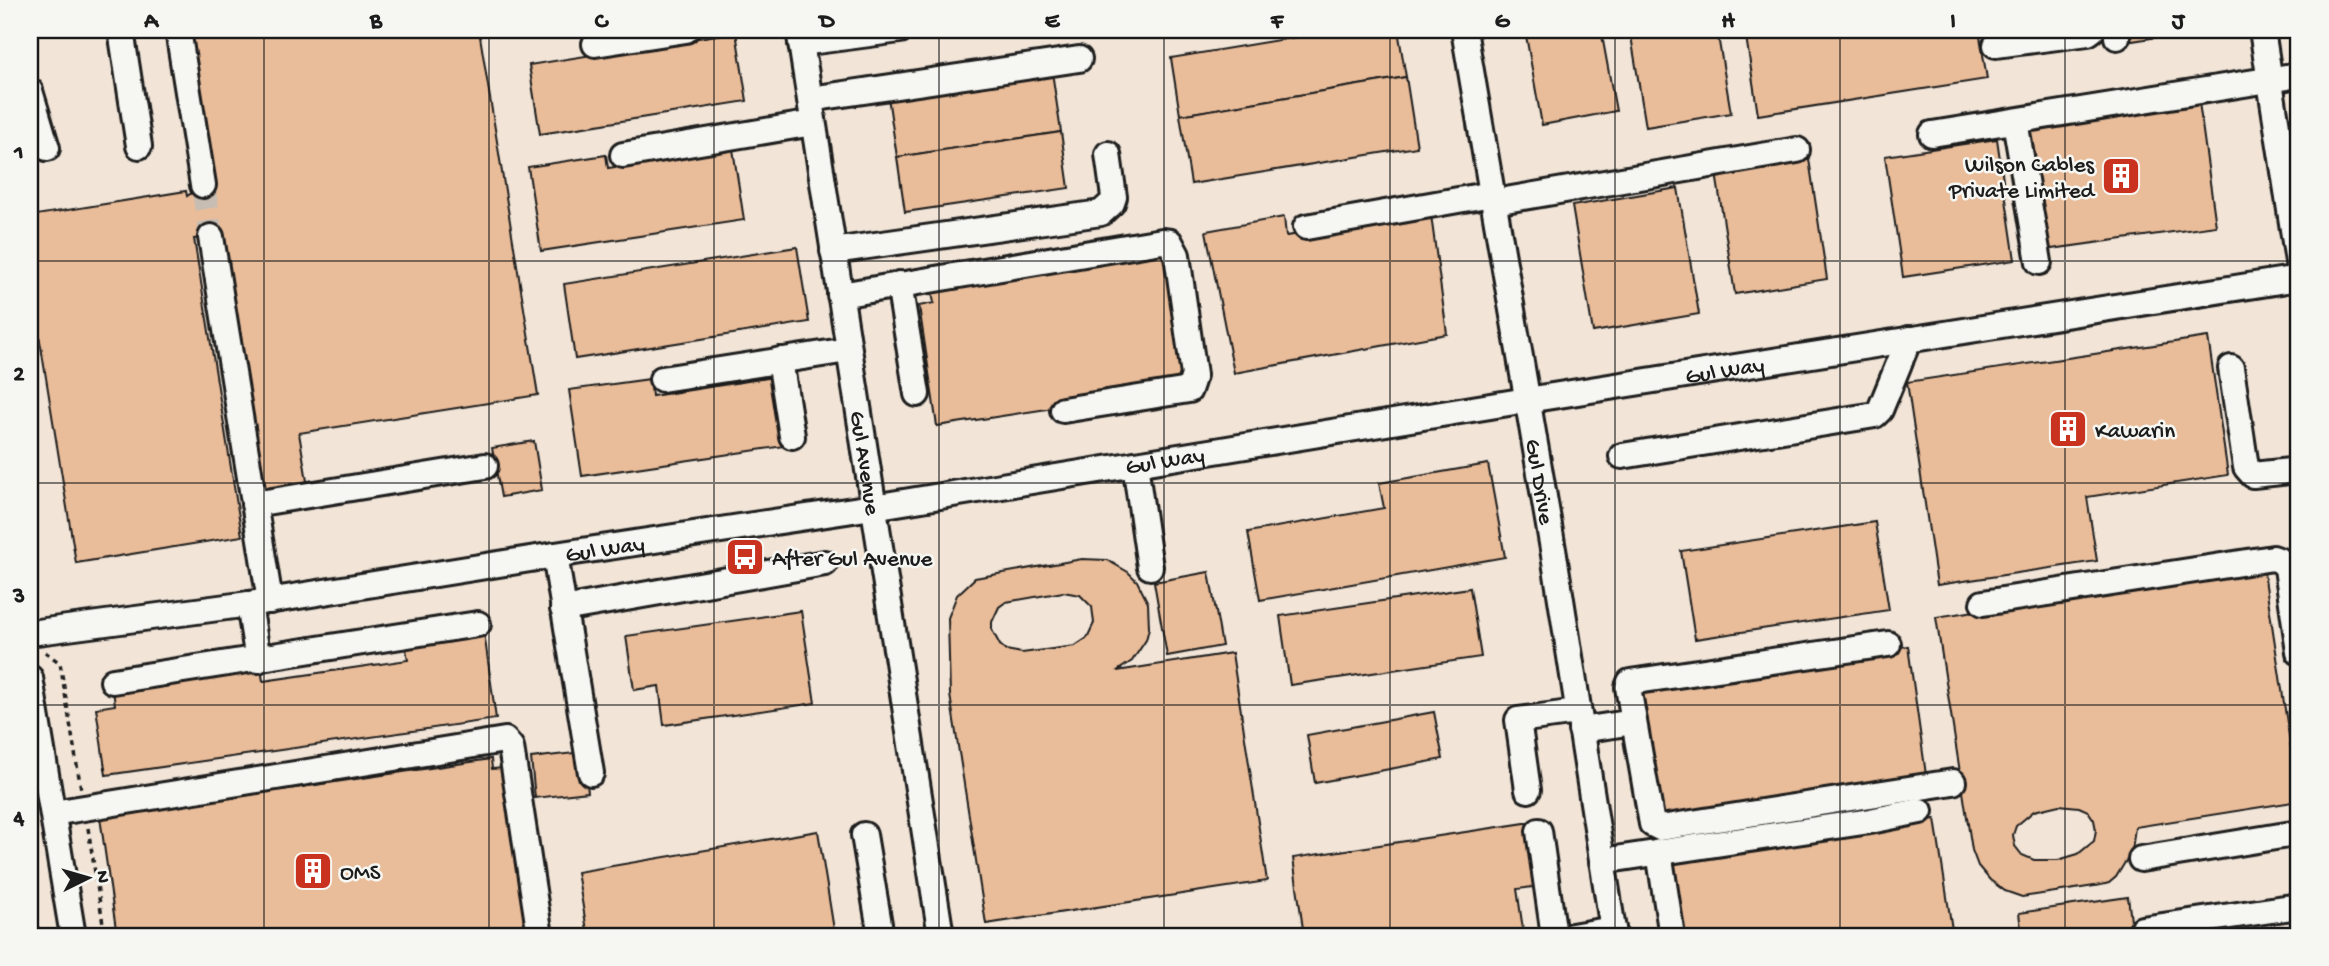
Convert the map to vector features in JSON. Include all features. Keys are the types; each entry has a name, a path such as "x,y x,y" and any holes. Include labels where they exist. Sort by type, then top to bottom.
{"street":[{"path":"121,30 139,146"},
{"path":"178,30 203,185"},
{"path":"596,44 686,30"},
{"path":"800,36 900,30"},
{"name":"Gul Drive","path":"1464,30 1554,555 1613,933"},
{"path":"1996,45 2088,33 2092,30"},
{"path":"2262,30 2299,268"},
{"name":"Gul Avenue","path":"800,36 941,936"},
{"path":"810,99 1079,59"},
{"path":"1932,134 2299,75"},
{"path":"30,91 47,148"},
{"path":"2015,121 2039,262"},
{"path":"623,155 813,123"},
{"path":"1306,227 1797,150"},
{"path":"833,251 1101,213 1112,203 1114,197 1108,154"},
{"path":"211,237 254,504 260,603 258,660"},
{"path":"840,295 1162,241 1170,242 1177,255 1194,375 1189,390 1063,410"},
{"name":"Gul Way","path":"35,641 555,555 873,507 2299,278"},
{"path":"899,284 917,394"},
{"path":"1622,456 1875,415 1880,410 1909,339"},
{"path":"662,379 849,350"},
{"path":"780,360 792,436"},
{"path":"2231,368 2248,471 2253,475 2299,470"},
{"path":"1135,464 1150,567"},
{"path":"254,504 485,466"},
{"path":"555,555 591,773"},
{"path":"1983,603 2273,558 2281,561 2287,568 2299,652"},
{"path":"563,608 825,563"},
{"path":"113,681 478,624"},
{"path":"1888,644 1632,680 1628,687 1650,818 1655,827 1953,782"},
{"path":"30,678 72,936"},
{"path":"1528,790 1518,720 1634,722"},
{"path":"53,813 505,740 511,747 540,936"},
{"path":"1602,861 1870,821 1920,811"},
{"path":"1539,831 1554,936"},
{"path":"2141,859 2299,833"},
{"path":"864,835 881,936"},
{"path":"1659,852 1672,936"},
{"path":"2142,929 2299,906"},
{"path":"1572,936 1613,933"}],"path":[{"path":"35,641 60,663 105,936"},
{"path":"30,877 39,936"}],"building":[{"path":"190,30 479,30 538,395 299,433 309,493 264,500 223,236 194,239 242,536 76,563 30,279 30,216 186,191 187,196 214,178"},
{"path":"1339,30 1398,30 1406,77 1180,115 1171,58"},
{"path":"1525,30 1601,30 1616,111 1542,125"},
{"path":"1630,30 1717,30 1731,113 1646,127"},
{"path":"1745,30 1979,30 1987,79 1758,115"},
{"path":"2130,30 2202,30 2132,41"},
{"path":"736,32 747,101 540,134 529,65"},
{"path":"1052,72 1061,132 897,157 888,97"},
{"path":"1406,77 1417,147 1191,184 1180,115"},
{"name":"Wilson Cables Private Limited","path":"2199,102 2216,226 2044,250 2026,126"},
{"path":"1061,132 1069,188 905,212 897,157"},
{"path":"1997,139 2015,260 1903,277 1885,156"},
{"path":"733,149 744,220 541,251 528,167 606,155 608,168"},
{"path":"1809,159 1827,279 1735,294 1716,173"},
{"path":"1678,188 1699,314 1593,332 1572,206"},
{"path":"1431,215 1447,334 1234,373 1206,231 1284,217 1286,236"},
{"path":"1168,246 1190,387 937,426 919,306 934,303 930,283"},
{"path":"797,247 809,322 575,359 564,284"},
{"name":"Kawarin","path":"2208,337 2228,475 2087,497 2097,561 1937,585 1907,382"},
{"path":"774,377 784,446 582,476 569,390 650,379 652,396"},
{"path":"534,441 542,490 501,497 492,448"},
{"path":"1488,464 1505,557 1260,600 1248,532 1384,508 1379,483"},
{"path":"1875,522 1889,610 1695,639 1681,551"},
{"path":"1082,559 1107,560 1128,572 1137,581 1148,603 1149,628 1146,640 1132,661 1117,671 1232,653 1267,881 986,924 950,695 948,618 957,595 975,578","holes":["1063,592 1080,595 1092,607 1094,623 1087,638 1075,646 1022,653 1006,650 992,630 992,622 999,607 1006,602"]},
{"path":"2263,566 2299,801 2135,827 2132,851 2116,877 2109,883 2022,897 2005,891 1990,880 1978,866 1972,850 1936,617","holes":["2059,805 2088,811 2096,830 2094,841 2078,854 2058,860 2034,860 2022,855 2015,846 2013,835 2016,826 2034,811"]},
{"path":"1209,572 1222,646 1167,656 1154,582"},
{"path":"1470,588 1481,657 1290,685 1280,616"},
{"path":"801,611 815,703 664,725 659,686 634,690 626,636"},
{"path":"484,632 496,719 106,775 96,708 115,705 113,690 261,669 263,681 408,660 405,643"},
{"path":"1908,646 1927,782 1661,820 1641,684"},
{"path":"1434,712 1443,759 1315,783 1307,735"},
{"path":"583,752 588,792 535,798 531,758"},
{"name":"OMS","path":"491,759 492,769 503,768 539,936 117,936 100,817"},
{"path":"1935,819 1953,936 1684,936 1672,860"},
{"path":"1532,822 1542,886 1517,889 1524,936 1304,936 1293,858"},
{"path":"818,831 835,936 588,936 577,872"},
{"path":"2128,897 2133,936 2022,936 2019,913"}],"tunnel":[{"path":"203,185 211,237"}],"place":[{"name":"Wilson Cables Private Limited","path":"2121,176"},
{"name":"Kawarin","path":"2068,429"},
{"name":"After Gul Avenue","path":"745,557"},
{"name":"OMS","path":"313,871"}]}
